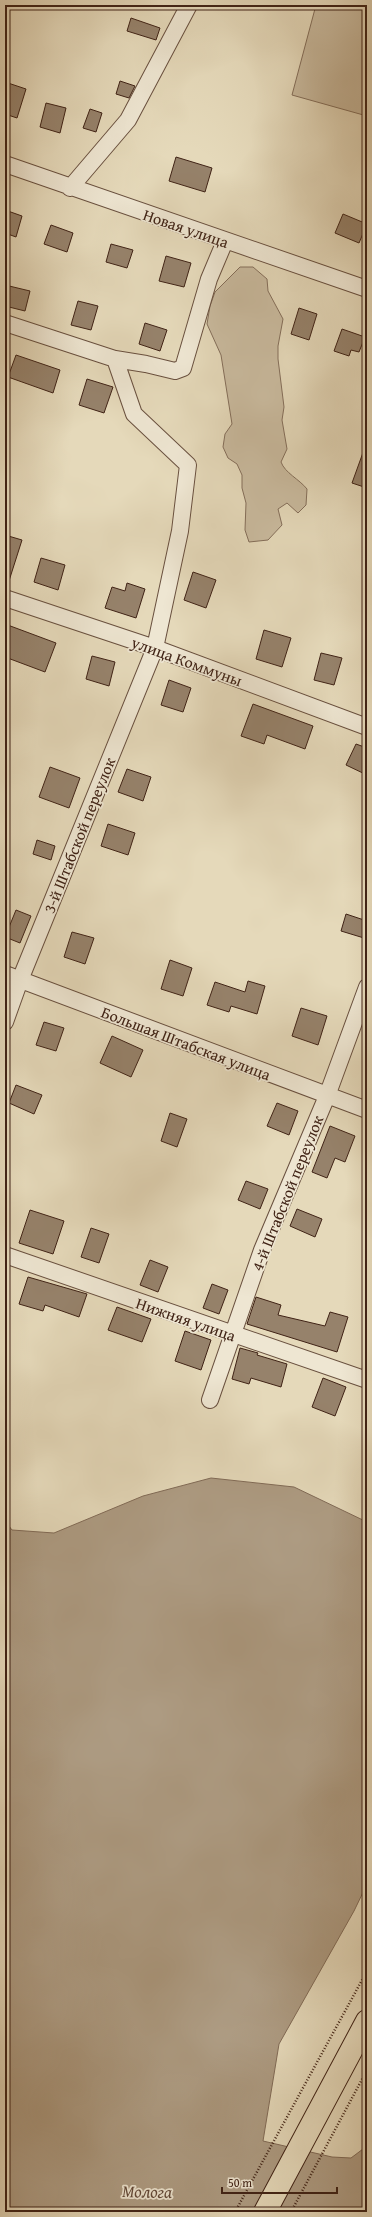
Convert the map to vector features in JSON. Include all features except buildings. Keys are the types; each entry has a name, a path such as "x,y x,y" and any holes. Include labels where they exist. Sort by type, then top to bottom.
{"main road":[{"path":"265,2212 316,2113 367,2021"}],"street":[{"path":"70,188 128,120 190,5"},
{"name":"Новая улица","path":"5,164 70,188 367,289"},
{"path":"5,323 115,359 175,371 183,368 209,279 225,241"},
{"name":"3-й Штабской переулок","path":"5,1022 12,977 155,648 180,531 188,465 134,414 115,359"},
{"name":"улица Коммуны","path":"5,598 155,648 367,727"},
{"name":"Большая Штабская улица","path":"12,977 326,1096 367,1110"},
{"name":"4-й Штабской переулок","path":"210,1400 262,1250 326,1096 367,987"},
{"name":"Нижняя улица","path":"5,1255 232,1335 367,1380"}],"path":[{"path":"235,2212 294,2102 367,1972"},
{"path":"291,2212 367,2070"}],"shaded area":[{"path":"316,5 367,5 367,116 292,95"},
{"path":"240,267 253,267 267,279 268,291 283,319 278,346 278,359 284,407 282,420 287,449 281,462 289,473 307,489 306,505 298,513 287,503 278,509 282,525 268,540 249,542 245,530 246,503 242,488 242,475 237,464 228,458 223,447 225,434 232,424 221,355 207,324 210,306 215,292"}],"water":[{"name":"Молога","path":"211,1478 294,1487 367,1522 367,1884 354,1911 279,2044 263,2141 332,2157 351,2158 367,2146 367,2212 5,2212 5,1521 12,1530 54,1533 143,1496"}]}
